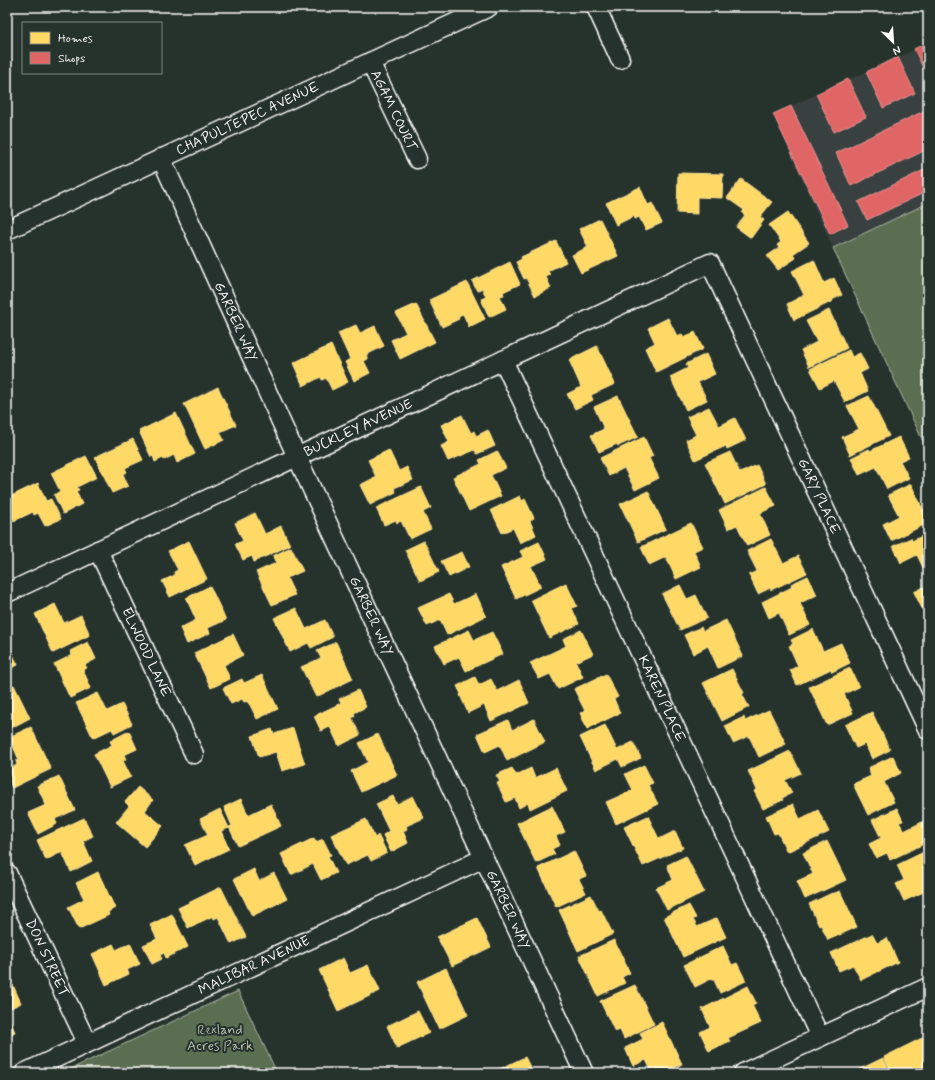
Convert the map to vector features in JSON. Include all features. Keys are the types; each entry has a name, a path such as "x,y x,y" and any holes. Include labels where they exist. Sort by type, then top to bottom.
{"street":[{"name":"CHAPULTEPEC AVENUE","path":"7,230 488,7"},
{"path":"596,7 620,59"},
{"name":"AGAM COURT","path":"370,62 417,160"},
{"name":"GARBER WAY","path":"161,158 297,456 584,1073"},
{"name":"BUCKLEY AVENUE","path":"7,593 710,264"},
{"name":"GARY PLACE","path":"710,264 928,730"},
{"name":"KAREN PLACE","path":"503,360 820,1037"},
{"name":"ELWOOD LANE","path":"98,550 194,754"},
{"name":"MALIBAR AVENUE","path":"24,1073 484,858"},
{"name":"DON STREET","path":"7,873 87,1044"},
{"path":"743,1073 928,987"}],"shaded area":[{"path":"928,44 928,203 833,248 773,114"}],"green space":[{"path":"928,203 928,452 833,248"},
{"name":"Rexland Acres Park","path":"238,991 277,1073 62,1073"}],"building: Homes":[{"path":"678,173 723,174 722,198 697,197 697,214 677,213"},
{"path":"741,179 772,202 760,217 764,220 751,238 736,227 745,215 742,213 744,210 727,198"},
{"path":"640,187 648,205 652,203 662,223 646,230 639,217 635,219 634,216 616,225 606,203"},
{"path":"788,212 809,243 793,254 796,258 778,270 767,256 779,248 777,245 781,242 769,225"},
{"path":"600,219 618,256 581,273 572,255 588,247 579,229"},
{"path":"556,241 566,262 548,271 550,275 546,277 551,288 535,296 526,278 524,279 516,262 522,259 521,257"},
{"path":"814,260 824,283 834,278 842,295 794,320 787,304 804,295 792,271"},
{"path":"510,262 520,284 503,292 504,295 500,296 506,309 489,317 481,299 486,297 482,288 477,291 472,281"},
{"path":"467,282 485,319 469,327 463,314 458,316 459,319 442,327 429,300"},
{"path":"416,304 435,342 400,359 391,340 406,333 396,313"},
{"path":"829,310 847,348 809,367 801,350 817,342 806,321"},
{"path":"668,318 677,336 682,334 684,337 695,332 703,349 656,372 645,348 655,343 648,328"},
{"path":"356,325 360,333 375,326 384,346 366,355 368,359 364,361 370,373 354,381 345,362 350,359 338,333"},
{"path":"331,345 348,382 332,390 326,378 322,380 321,377 303,386 293,363"},
{"path":"597,346 615,384 591,395 593,400 575,409 567,394 581,387 569,360"},
{"path":"849,350 852,357 860,353 868,369 860,373 868,391 845,402 834,381 820,388 810,369"},
{"path":"706,354 715,374 698,382 707,400 686,410 670,377 688,368 686,364"},
{"path":"218,387 236,425 220,432 224,440 205,449 184,404"},
{"path":"618,396 638,437 618,446 617,444 599,452 591,435 604,429 594,407"},
{"path":"869,396 889,436 850,455 842,437 859,429 847,406"},
{"path":"709,407 719,426 735,418 746,440 727,449 726,446 695,460 686,440 696,435 687,417"},
{"path":"176,413 195,454 177,463 174,455 164,460 163,458 155,462 153,456 151,457 139,431"},
{"path":"462,415 471,433 474,431 476,436 488,430 495,446 477,454 475,450 448,461 441,446 449,442 441,425"},
{"path":"644,437 653,456 649,458 659,478 635,490 624,468 609,476 600,458"},
{"path":"899,437 909,457 900,461 909,478 887,489 876,467 859,475 851,458 869,449 870,451"},
{"path":"133,439 143,460 125,468 127,472 123,474 128,486 112,493 95,457"},
{"path":"389,450 399,471 407,467 413,480 394,488 396,492 370,505 360,485 376,477 368,460"},
{"path":"497,451 506,468 491,475 501,496 469,511 453,477 481,464 479,460"},
{"path":"730,452 740,473 757,465 766,484 725,504 705,463"},
{"path":"86,456 97,477 77,487 79,490 76,491 82,504 63,514 54,495 60,491 51,473"},
{"path":"38,483 46,501 51,499 61,519 45,526 38,513 34,515 33,512 14,521 7,505 7,498"},
{"path":"911,484 928,523 891,541 883,524 899,516 888,495"},
{"path":"421,487 431,508 423,512 431,529 410,539 401,521 397,523 396,520 384,525 376,508"},
{"path":"766,487 776,506 760,513 770,535 747,546 737,525 728,529 719,510"},
{"path":"648,491 666,529 638,542 620,504"},
{"path":"520,496 522,501 525,499 534,518 530,521 536,535 520,543 513,528 502,533 491,510"},
{"path":"255,513 265,534 281,526 290,545 254,562 252,556 243,560 235,544 243,541 235,523"},
{"path":"691,523 703,547 694,551 701,567 676,579 666,557 649,565 641,547"},
{"path":"928,533 927,576 917,555 901,563 893,546 911,538 912,541"},
{"path":"771,539 783,563 798,556 807,573 771,590 770,588 758,594 749,575 757,571 747,551"},
{"path":"189,541 207,579 170,597 162,581 175,575 174,572 178,570 168,551"},
{"path":"424,541 439,572 420,581 405,550"},
{"path":"539,542 547,559 531,566 541,587 516,599 501,567 523,557 520,551"},
{"path":"291,547 303,571 287,578 295,595 272,605 256,572 276,563 273,556"},
{"path":"462,552 469,567 449,577 441,561"},
{"path":"808,576 817,595 800,603 810,625 789,635 779,613 769,618 762,602 792,587 791,584"},
{"path":"566,583 577,606 572,608 579,624 549,638 531,600"},
{"path":"680,585 687,599 696,595 707,618 680,630 662,594"},
{"path":"928,585 928,621 914,592"},
{"path":"210,586 226,620 208,628 210,633 187,644 180,628 196,620 186,598"},
{"path":"449,594 454,604 476,594 486,616 447,635 440,620 427,626 418,608"},
{"path":"55,604 64,623 81,615 90,635 53,653 35,614"},
{"path":"296,608 306,629 325,620 333,637 311,648 308,643 290,652 274,618"},
{"path":"726,620 743,656 718,668 708,646 693,654 684,635 701,627 703,631"},
{"path":"813,629 823,651 841,643 850,663 832,672 831,669 797,685 790,670 798,666 789,646 793,644 791,640"},
{"path":"469,630 474,640 492,632 503,654 466,671 459,657 444,664 435,646"},
{"path":"581,630 593,654 576,662 583,677 558,689 550,674 539,679 530,663 566,646 563,639"},
{"path":"233,634 243,655 224,665 230,679 211,688 194,653"},
{"path":"88,642 96,659 85,665 87,668 83,670 91,688 70,698 54,664 72,655 70,651"},
{"path":"336,642 353,679 316,697 301,667 321,658 317,651"},
{"path":"7,643 18,665 7,670"},
{"path":"850,668 859,687 844,694 853,713 827,725 809,687"},
{"path":"732,669 749,707 722,721 703,683"},
{"path":"606,674 618,697 614,699 620,713 587,729 580,713 585,711 574,689"},
{"path":"262,675 278,709 257,719 248,701 244,702 242,699 231,704 223,688 242,679 244,683"},
{"path":"475,677 479,685 491,679 497,691 519,680 529,703 491,721 484,705 468,713 457,686"},
{"path":"14,685 30,718 9,729 7,725 7,688"},
{"path":"358,690 366,707 354,713 355,716 352,718 360,735 339,746 330,727 321,731 314,716 341,703 339,699"},
{"path":"98,693 107,711 122,704 132,724 114,733 112,729 93,738 76,703"},
{"path":"769,710 786,744 759,757 749,736 733,743 725,726 744,717 745,721"},
{"path":"872,712 890,750 872,759 865,744 856,748 845,725"},
{"path":"534,719 545,742 507,761 500,745 485,752 477,734 508,720 512,730"},
{"path":"605,725 617,750 633,742 641,758 622,767 618,759 596,770 580,737"},
{"path":"31,727 51,769 12,788 7,776 7,770 17,765 16,761 19,760 9,737"},
{"path":"293,728 305,764 282,771 276,752 259,757 252,736 272,729 274,734"},
{"path":"129,731 137,749 124,755 126,759 123,761 131,777 110,787 94,754 112,745 110,741"},
{"path":"378,734 397,775 361,792 351,771 368,762 359,743"},
{"path":"790,751 801,773 785,780 792,793 782,798 783,800 763,809 754,791 757,790 748,771"},
{"path":"893,756 901,773 884,782 894,802 868,815 853,784 871,776 868,768"},
{"path":"644,765 653,783 648,785 658,804 616,824 606,802 633,790 625,774"},
{"path":"512,768 516,775 531,768 535,778 556,768 567,791 530,809 528,803 519,808 515,798 506,802 497,783 500,782 496,775"},
{"path":"59,776 75,810 55,819 57,824 38,834 28,813 46,805 37,786"},
{"path":"138,787 153,800 145,811 163,826 145,847 116,822 129,806 125,802"},
{"path":"393,796 397,804 413,796 424,818 406,826 407,829 403,831 408,843 391,852 383,835 389,831 376,804"},
{"path":"241,799 248,815 271,804 281,826 238,846 229,827 232,826 224,807"},
{"path":"793,804 800,819 818,810 829,832 787,852 778,833 774,834 766,816"},
{"path":"552,806 565,832 556,836 560,845 552,849 555,854 536,863 517,823"},
{"path":"897,808 903,821 899,822 904,831 924,821 928,830 928,842 890,860 887,853 876,858 869,844 881,838 872,820"},
{"path":"220,809 229,828 221,831 229,849 195,865 185,845 208,835 200,819"},
{"path":"648,816 659,839 675,831 683,848 643,866 624,827"},
{"path":"84,818 93,836 83,841 92,861 71,872 62,852 46,860 37,840"},
{"path":"366,819 375,838 378,835 387,853 371,861 368,855 346,865 331,835"},
{"path":"314,838 316,842 323,839 331,855 328,856 336,873 321,880 313,864 291,875 281,854"},
{"path":"827,841 846,880 805,899 797,881 813,874 803,853"},
{"path":"928,850 928,890 904,901 896,884 904,880 897,865"},
{"path":"574,851 586,876 579,879 586,893 556,907 538,868"},
{"path":"686,856 704,892 667,910 656,888 673,880 667,865"},
{"path":"254,869 259,881 274,873 287,899 252,916 234,879"},
{"path":"98,872 115,908 108,912 109,915 79,929 68,907 84,899 76,883"},
{"path":"221,887 246,937 231,944 218,917 214,919 213,916 188,928 178,908"},
{"path":"840,891 857,927 828,940 821,925 819,926 809,904 832,893"},
{"path":"591,895 599,911 601,910 613,934 578,951 559,910"},
{"path":"689,905 696,918 693,919 697,927 717,918 726,937 683,957 664,917"},
{"path":"172,914 188,947 166,958 164,953 160,955 162,959 152,964 143,945 157,939 150,925"},
{"path":"477,918 491,947 452,966 437,937"},
{"path":"872,934 877,943 887,938 898,962 861,980 853,965 839,971 831,953"},
{"path":"614,940 630,973 622,977 625,983 598,996 579,956"},
{"path":"130,943 140,964 127,970 129,974 106,985 92,954 113,944 116,950"},
{"path":"723,946 732,965 737,963 746,981 720,993 713,978 695,987 684,965"},
{"path":"343,958 350,973 368,965 380,991 338,1011 319,970"},
{"path":"446,968 468,1015 439,1029 417,982"},
{"path":"13,985 21,1003 9,1009 10,1012 7,1014 7,988"},
{"path":"635,985 654,1024 624,1039 620,1030 615,1032 600,1001"},
{"path":"748,986 756,1003 752,1005 761,1023 728,1038 730,1041 709,1051 700,1032 710,1027 702,1009"},
{"path":"418,1011 429,1033 397,1048 387,1026"},
{"path":"7,1014 15,1032 7,1036"},
{"path":"662,1022 682,1064 664,1073 657,1073 655,1068 651,1070 646,1060 633,1066 625,1048 643,1039 640,1033"},
{"path":"926,1036 928,1041 928,1065 913,1073 891,1073 884,1057"},
{"path":"525,1057 533,1073 491,1073"},
{"path":"883,1058 890,1073 852,1073"}],"building: Shops":[{"path":"928,42 928,78 914,49"},
{"path":"898,57 915,93 883,108 866,72"},
{"path":"848,79 866,117 834,132 816,94"},
{"path":"791,106 848,225 830,234 773,114"},
{"path":"928,109 928,149 851,186 836,153"},
{"path":"928,168 928,191 867,220 858,202"}]}
